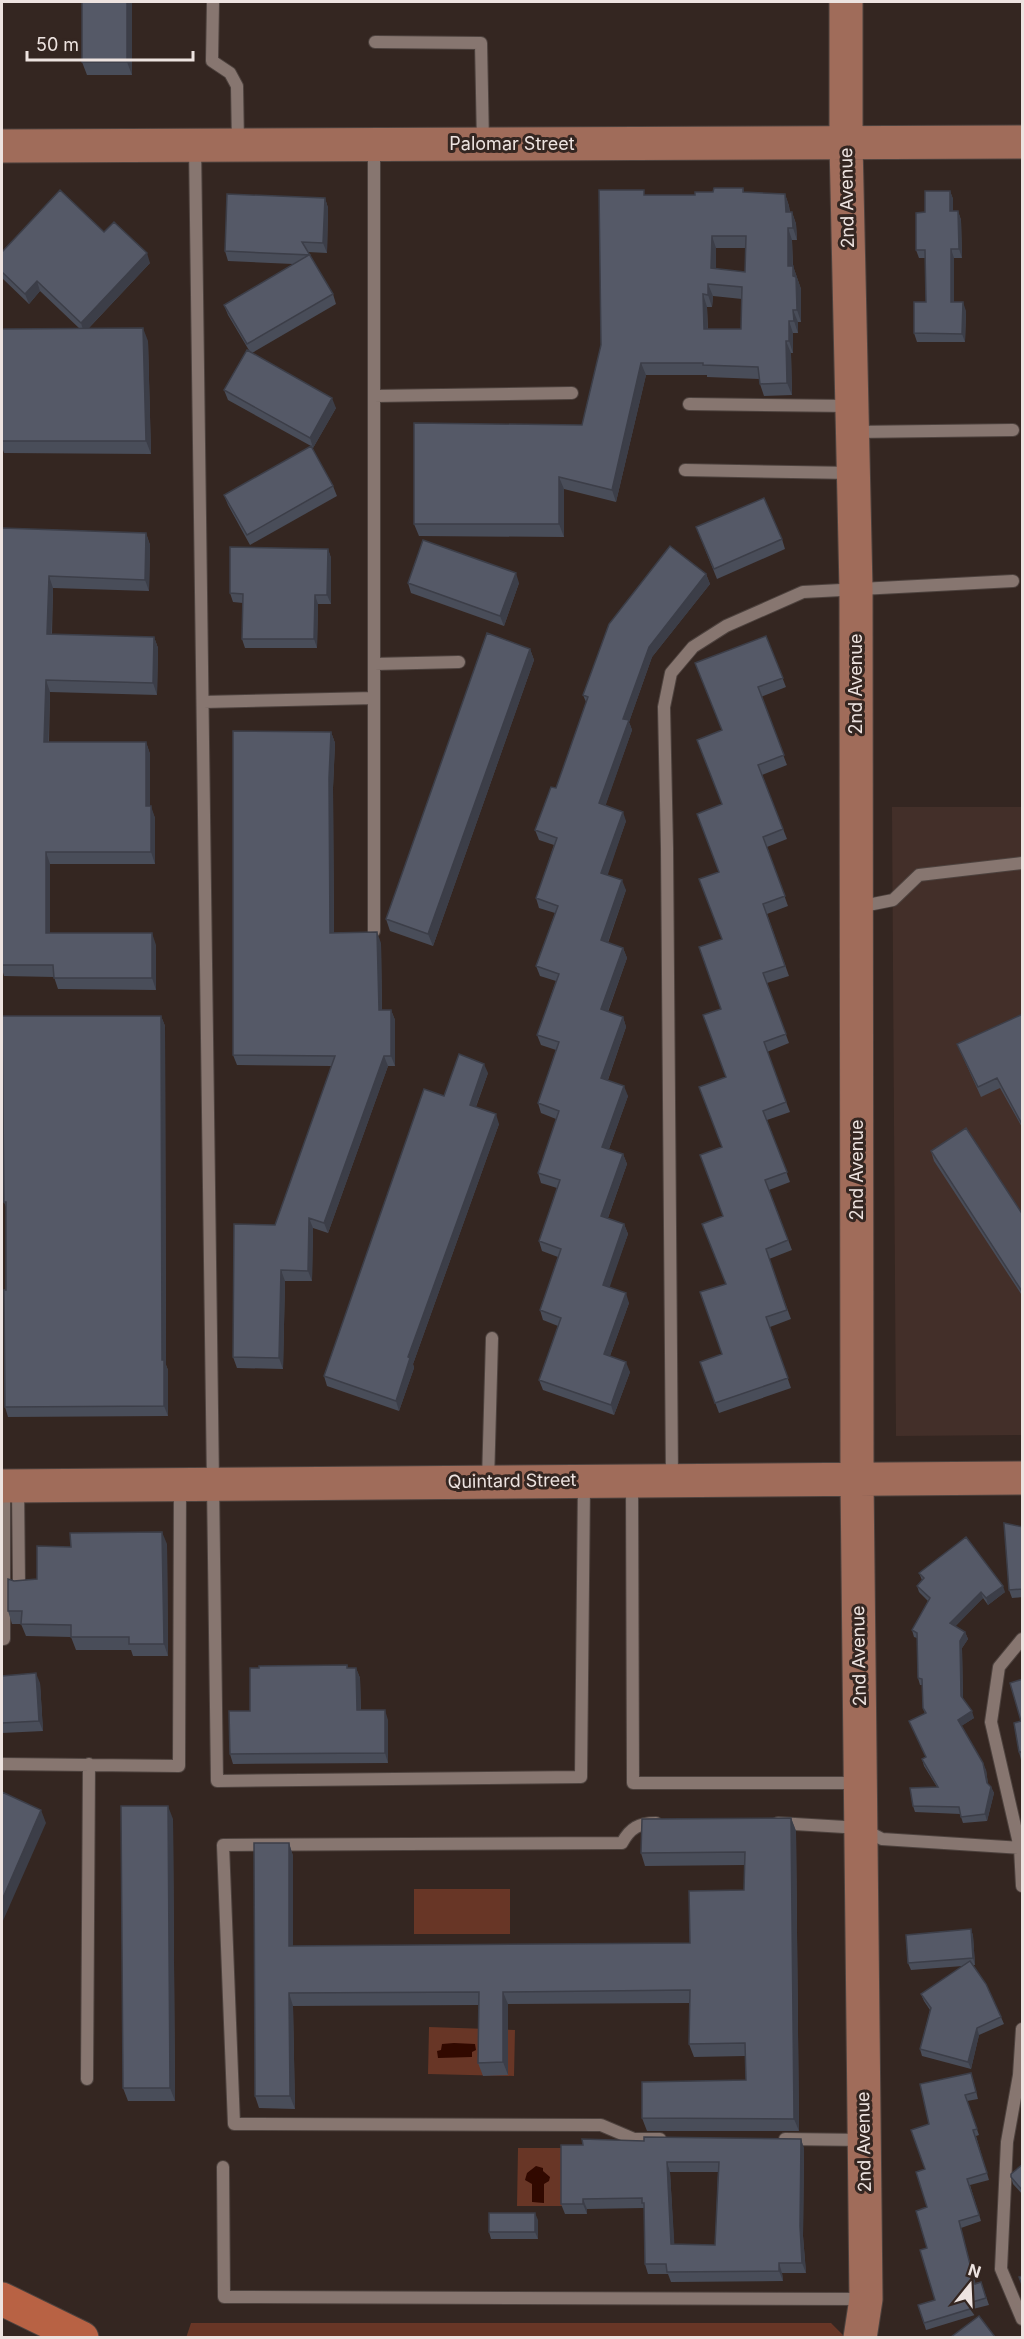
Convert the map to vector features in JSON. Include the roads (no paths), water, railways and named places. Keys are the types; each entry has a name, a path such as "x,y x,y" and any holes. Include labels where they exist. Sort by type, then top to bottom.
{"main road":[{"path":"2,2299 82,2337"}],"street":[{"name":"2nd Avenue","path":"846,2 846,144 856,589 857,1479 866,2299 860,2337"},
{"name":"Palomar Street","path":"2,146 1023,142"},
{"name":"Quintard Street","path":"8,1486 1023,1478"}],"lane":[{"path":"213,2 212,61 230,73 237,86 238,145"},
{"path":"375,42 481,43 483,145"},
{"path":"195,145 217,1781 581,1777 584,1480"},
{"path":"374,145 374,931"},
{"path":"374,396 572,393"},
{"path":"689,404 852,419 1013,430"},
{"path":"685,470 854,473"},
{"path":"672,1481 664,707 671,673 693,647 726,626 803,592 1013,581"},
{"path":"374,664 459,662"},
{"path":"202,702 374,698"},
{"path":"857,907 893,900 919,875 1023,863"},
{"path":"488,1482 492,1338"},
{"path":"632,1481 633,1783 861,1783"},
{"path":"2,1764 179,1766 180,1485"},
{"path":"8,1486 19,1585"},
{"path":"2,1640 4,1639 8,1486"},
{"path":"1023,1639 999,1667 991,1722 1021,1848 1023,1886"},
{"path":"87,2079 89,1764"},
{"path":"666,1823 642,1823 627,1833 622,1843 223,1845 234,2124 601,2125 634,2139 669,2139"},
{"path":"762,1823 810,1823 861,1828 882,1839 1021,1848"},
{"path":"1023,2029 1019,2075 1007,2142 1001,2269 1023,2319"},
{"path":"775,2139 864,2139"},
{"path":"223,2167 224,2298 866,2299"}]}
